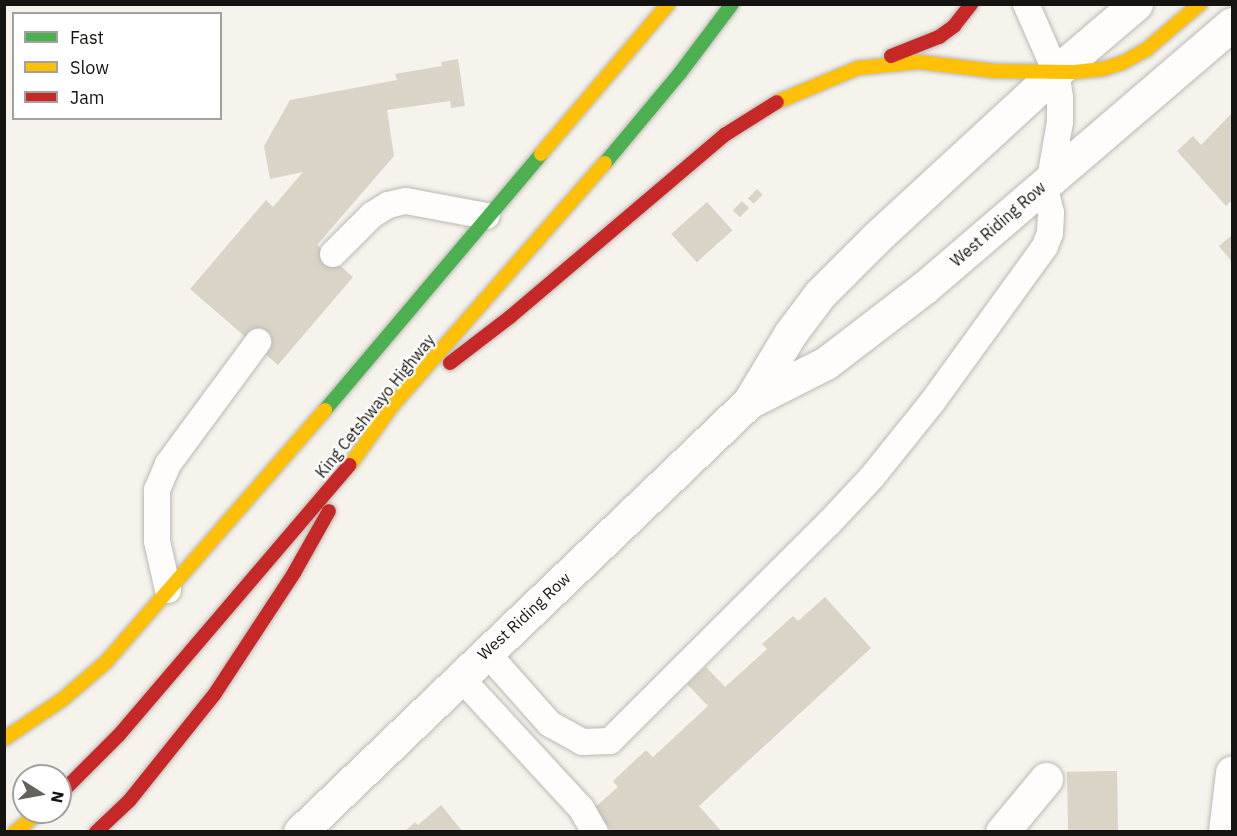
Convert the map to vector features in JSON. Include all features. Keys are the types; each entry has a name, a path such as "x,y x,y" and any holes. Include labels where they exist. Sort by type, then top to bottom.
{"main road":[{"path":"4,739 63,699 90,676 168,590 280,463 487,216 648,32 668,4"},
{"name":"King Cetshwayo Highway","path":"72,782 119,735 365,447 392,406 569,206 680,73 732,4"},
{"path":"392,406 510,317 726,134 780,100 939,37 954,26 971,4"},
{"path":"858,68 919,62 994,71 1056,72 1102,69 1122,63 1147,49 1200,4"},
{"path":"96,831 129,801 214,695 294,573 365,447"}],"street":[{"name":"West Riding Row","path":"300,831 749,402 790,334 820,294 877,237 1056,72 1136,4"},
{"name":"West Riding Row","path":"749,402 826,363 925,287 1233,24"},
{"path":"1225,831 1233,772"},
{"path":"1002,831 1046,778"}],"lane":[{"path":"486,652 550,724 582,742 594,744 610,741 829,523 872,477 933,401 1045,246 1050,233 1051,213 1047,181 1060,122 1060,98 1056,72 1026,4"},
{"path":"333,254 372,215 387,205 406,201 487,216"},
{"path":"168,590 157,541 157,490 168,464 258,342"},
{"path":"460,677 580,808 595,831"}],"building":[{"path":"458,59 465,106 451,108 450,101 387,110 394,156 317,245 353,277 278,365 190,289 266,200 273,207 303,172 270,179 264,146 290,100 397,80 395,74 442,66 441,62"},
{"path":"1232,113 1232,200 1226,206 1177,151 1193,136 1201,145"},
{"path":"757,189 763,195 753,204 748,198"},
{"path":"742,201 749,208 740,217 733,210"},
{"path":"707,202 732,230 697,262 671,234"},
{"path":"1232,235 1232,262 1219,246"},
{"path":"825,597 871,648 699,806 722,832 613,832 593,809 618,787 613,781 646,750 653,757 708,706 687,684 706,667 725,687 767,649 762,644 793,616 798,621"},
{"path":"1117,771 1118,832 1068,832 1067,772"},
{"path":"441,805 463,832 404,832 415,822 418,825"}],"traffic: fast":[{"path":"605,163 680,73 732,4"},
{"path":"325,410 541,154"}],"traffic: slow":[{"path":"541,154 668,4"},
{"path":"777,102 858,68 919,62 994,71 1074,72 1103,69 1122,63 1147,49 1200,4"},
{"path":"350,465 392,406 605,163"},
{"path":"4,739 63,699 106,662 325,410"},
{"path":"15,832 25,824"}],"traffic: jam":[{"path":"891,56 939,37 954,26 971,4"},
{"path":"450,363 510,317 726,134 777,102"},
{"path":"72,782 119,735 350,465"},
{"path":"96,832 129,801 214,695 294,573 329,511"}]}
